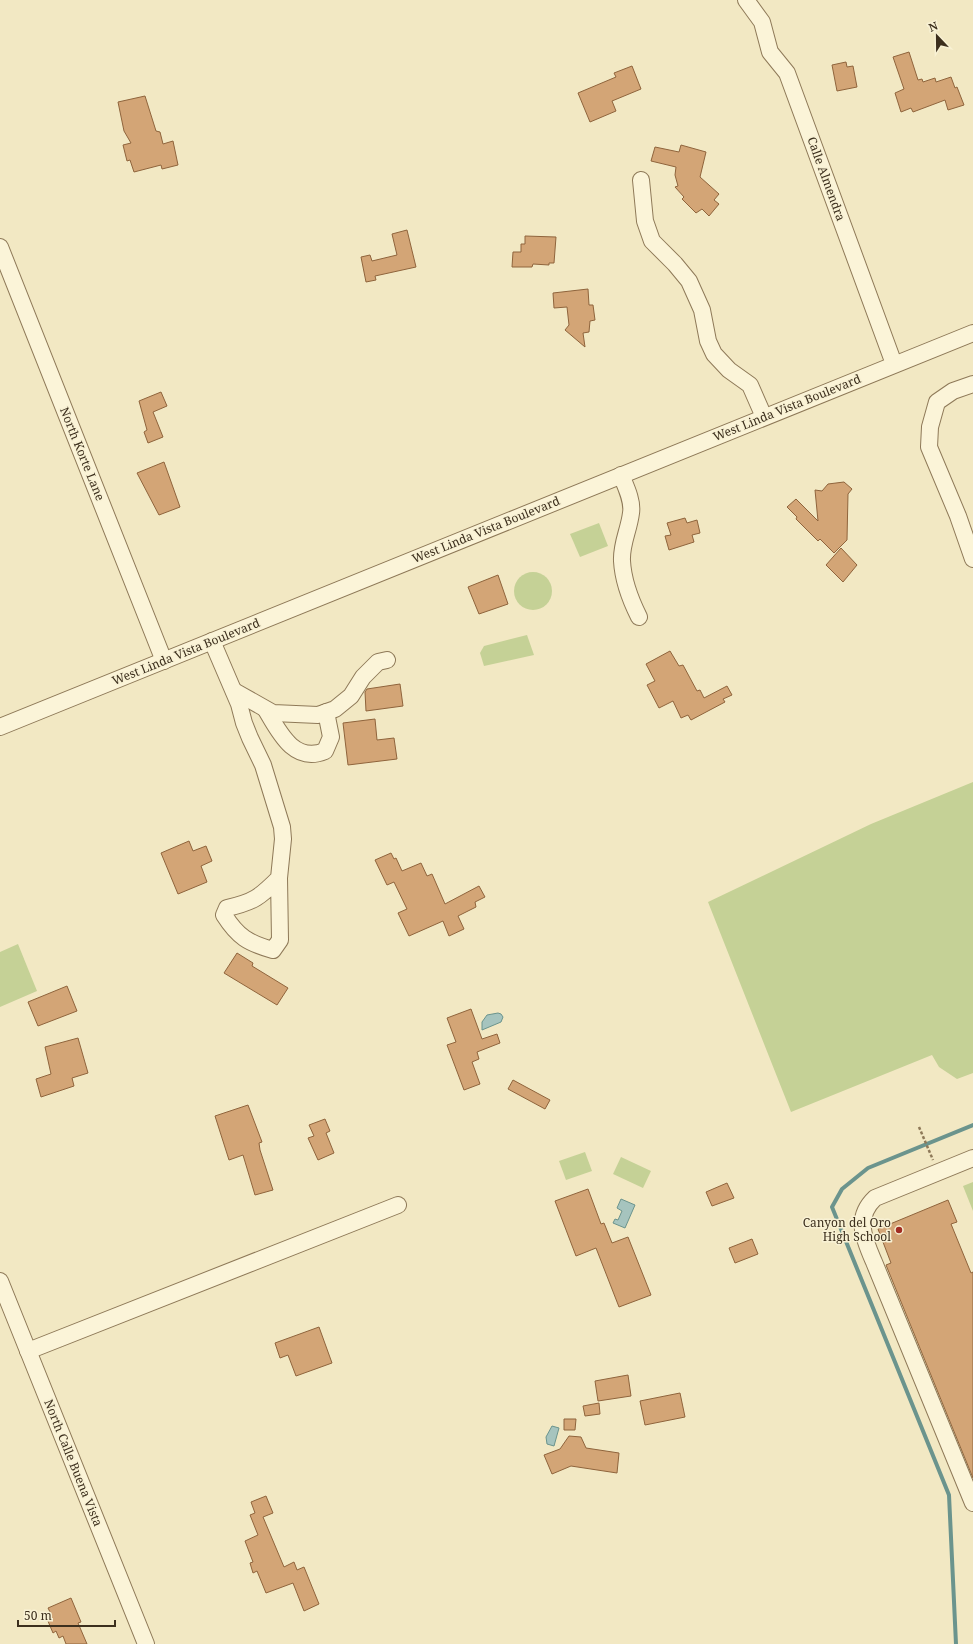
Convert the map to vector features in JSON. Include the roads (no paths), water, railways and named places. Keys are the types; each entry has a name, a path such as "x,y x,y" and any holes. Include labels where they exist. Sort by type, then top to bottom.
{"street":[{"name":"Calle Almendra","path":"746,0 762,22 770,52 787,73 894,364"},
{"path":"641,180 645,221 652,241 675,264 689,282 702,310 708,341 714,354 729,370 750,385 764,417"},
{"name":"North Korte Lane","path":"0,247 164,661"},
{"name":"West Linda Vista Boulevard","path":"0,727 973,333"},
{"path":"973,384 953,391 937,402 930,427 929,447 958,516 973,559"},
{"path":"621,475 630,498 632,512 624,542 622,562 631,601 639,617"},
{"path":"212,641 234,691 244,723 263,765 282,827 284,839 279,878 280,940 272,950 252,945 234,931 224,915 227,908 248,903 262,896 279,878"},
{"path":"234,691 274,714 318,715 335,709 351,696 363,677 378,662 387,660"},
{"path":"266,710 276,727 291,745 302,754 314,756 325,751 331,737 326,712"},
{"path":"973,1158 875,1198 866,1206 862,1226 864,1238 973,1503"},
{"path":"28,1351 398,1205"},
{"name":"North Calle Buena Vista","path":"0,1281 146,1644"}],"water":[{"path":"498,1013 503,1017 501,1022 482,1030 482,1022 487,1015"},
{"path":"621,1199 635,1205 625,1228 613,1223 615,1219 618,1220 622,1211 617,1208"},
{"path":"552,1426 559,1428 554,1446 547,1444 546,1437"}],"waterway":[{"path":"956,1644 949,1495 832,1207 842,1189 868,1168 973,1125"}],"place":[{"name":"Canyon del Oro High School","path":"899,1230"}]}
